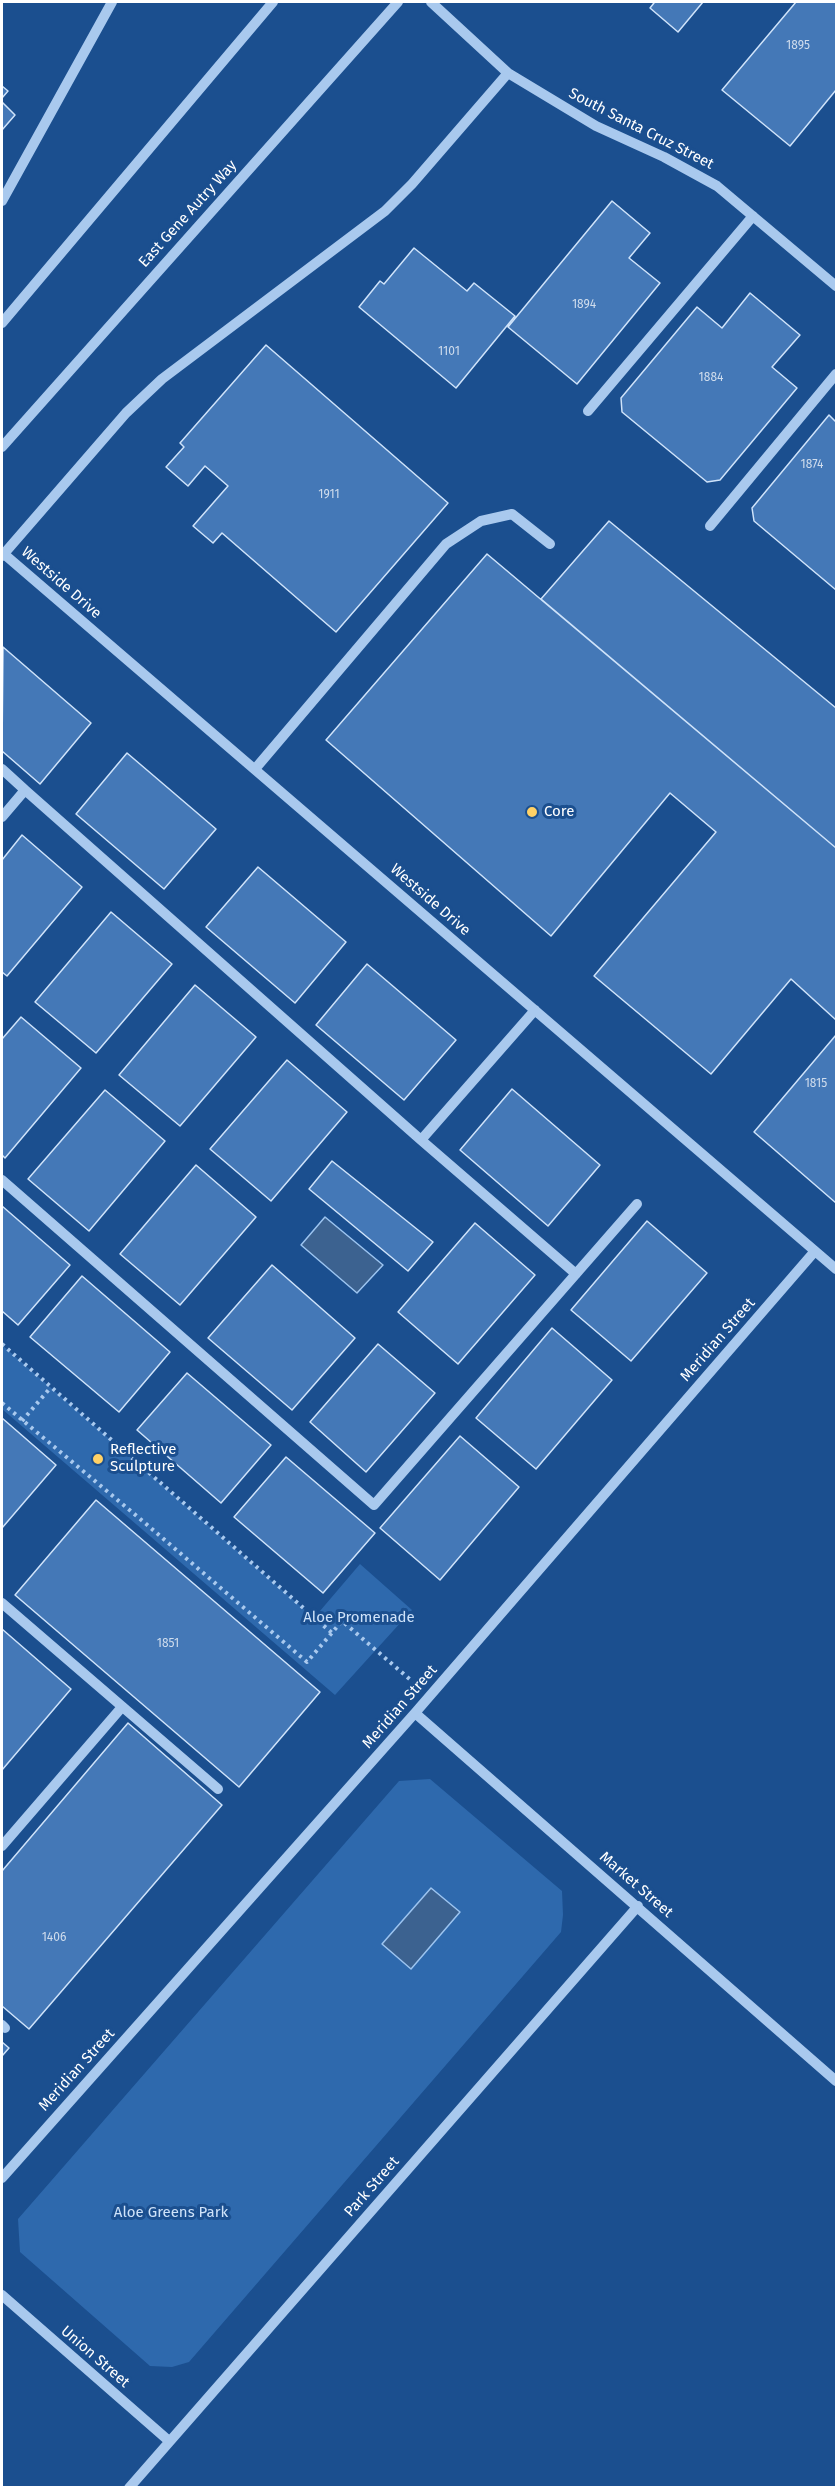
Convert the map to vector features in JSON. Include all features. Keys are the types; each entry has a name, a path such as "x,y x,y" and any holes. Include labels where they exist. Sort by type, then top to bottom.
{"street":[{"path":"2,201 112,2"},
{"path":"2,323 273,2"},
{"name":"East Gene Autry Way","path":"2,447 398,2"},
{"name":"South Santa Cruz Street","path":"430,2 508,73 596,126 664,157 717,186 837,286"},
{"path":"3,555 126,414 162,379 385,211 412,184 508,73"},
{"path":"588,411 753,216"},
{"path":"710,526 837,374"},
{"path":"255,769 446,544 482,522 512,514 550,544"},
{"name":"Westside Drive","path":"3,555 837,1269"},
{"path":"2,768 421,1140 576,1274"},
{"path":"2,817 25,790"},
{"path":"421,1140 535,1011"},
{"path":"2,1180 374,1505 637,1204"},
{"name":"Meridian Street","path":"2,2178 415,1713 815,1251"},
{"path":"2,1603 218,1789"},
{"path":"2,1846 122,1707"},
{"name":"Market Street","path":"415,1713 837,2081"},
{"name":"Park Street","path":"129,2487 638,1906"},
{"name":"Union Street","path":"2,2295 169,2441"}],"path":[{"path":"2,1344 332,1633"},
{"path":"22,1421 51,1387"},
{"path":"2,1403 307,1662 342,1620 430,1695"}],"green space":[{"name":"Aloe Promenade","path":"2,1345 314,1618 360,1564 412,1610 335,1695 2,1409"},
{"name":"Aloe Greens Park","path":"430,1779 562,1891 561,1932 189,2362 172,2367 150,2366 20,2252 18,2219 399,1781"}],"shaded area":[{"path":"325,1217 383,1265 357,1293 301,1245"},
{"path":"431,1888 460,1912 411,1969 382,1944"}],"building":[{"path":"652,2 703,2 678,32 650,8 654,3"},
{"path":"796,2 836,2 836,90 790,146 722,90"},
{"path":"2,86 8,91 2,98"},
{"path":"2,102 15,115 2,130"},
{"path":"612,201 650,233 629,258 660,283 577,384 508,327"},
{"path":"414,248 467,291 474,283 515,316 456,388 359,307 380,281 384,284"},
{"path":"750,293 800,335 772,367 797,388 720,480 707,482 622,412 621,398 697,307 722,328"},
{"path":"266,345 448,503 336,632 222,533 213,543 193,526 228,486 205,466 188,486 166,467 184,447 180,443"},
{"path":"829,415 836,422 836,590 754,521 752,508"},
{"path":"609,521 836,708 836,848 541,599"},
{"name":"Core","path":"487,554 836,848 836,1020 791,979 711,1074 594,976 716,832 670,793 551,936 326,740"},
{"path":"3,647 91,723 40,784 2,751"},
{"path":"127,753 216,829 164,889 76,814"},
{"path":"22,835 82,887 7,976 2,972 2,860"},
{"path":"258,867 346,942 295,1003 206,927"},
{"path":"111,912 172,964 96,1053 35,1002"},
{"path":"367,964 456,1040 404,1100 316,1025"},
{"path":"195,985 256,1037 180,1126 119,1075"},
{"path":"21,1017 81,1068 5,1158 2,1155 2,1039"},
{"path":"836,1035 836,1203 754,1132"},
{"path":"287,1060 347,1112 271,1201 210,1149"},
{"path":"512,1089 600,1165 548,1226 460,1150"},
{"path":"105,1090 165,1141 89,1231 28,1179"},
{"path":"332,1161 433,1242 408,1271 309,1189"},
{"path":"196,1165 256,1217 180,1305 120,1254"},
{"path":"2,1206 70,1265 18,1325 2,1311"},
{"path":"647,1221 707,1273 631,1361 571,1310"},
{"path":"475,1223 535,1275 458,1364 398,1312"},
{"path":"272,1265 355,1338 292,1410 208,1338"},
{"path":"82,1276 170,1352 119,1412 30,1337"},
{"path":"552,1328 612,1380 536,1469 476,1418"},
{"path":"378,1344 435,1393 366,1472 310,1422"},
{"path":"187,1373 271,1445 221,1503 137,1430"},
{"path":"2,1418 56,1465 2,1528"},
{"path":"460,1436 519,1487 440,1580 380,1528"},
{"path":"286,1457 375,1533 323,1593 234,1517"},
{"path":"96,1500 320,1692 239,1787 15,1595"},
{"path":"2,1629 71,1689 2,1770"},
{"path":"128,1723 222,1805 29,2029 2,2006 2,1871"},
{"path":"2,2042 9,2048 2,2056"}],"place":[{"name":"Core","path":"532,812"},
{"name":"Reflective Sculpture","path":"98,1459"}]}
